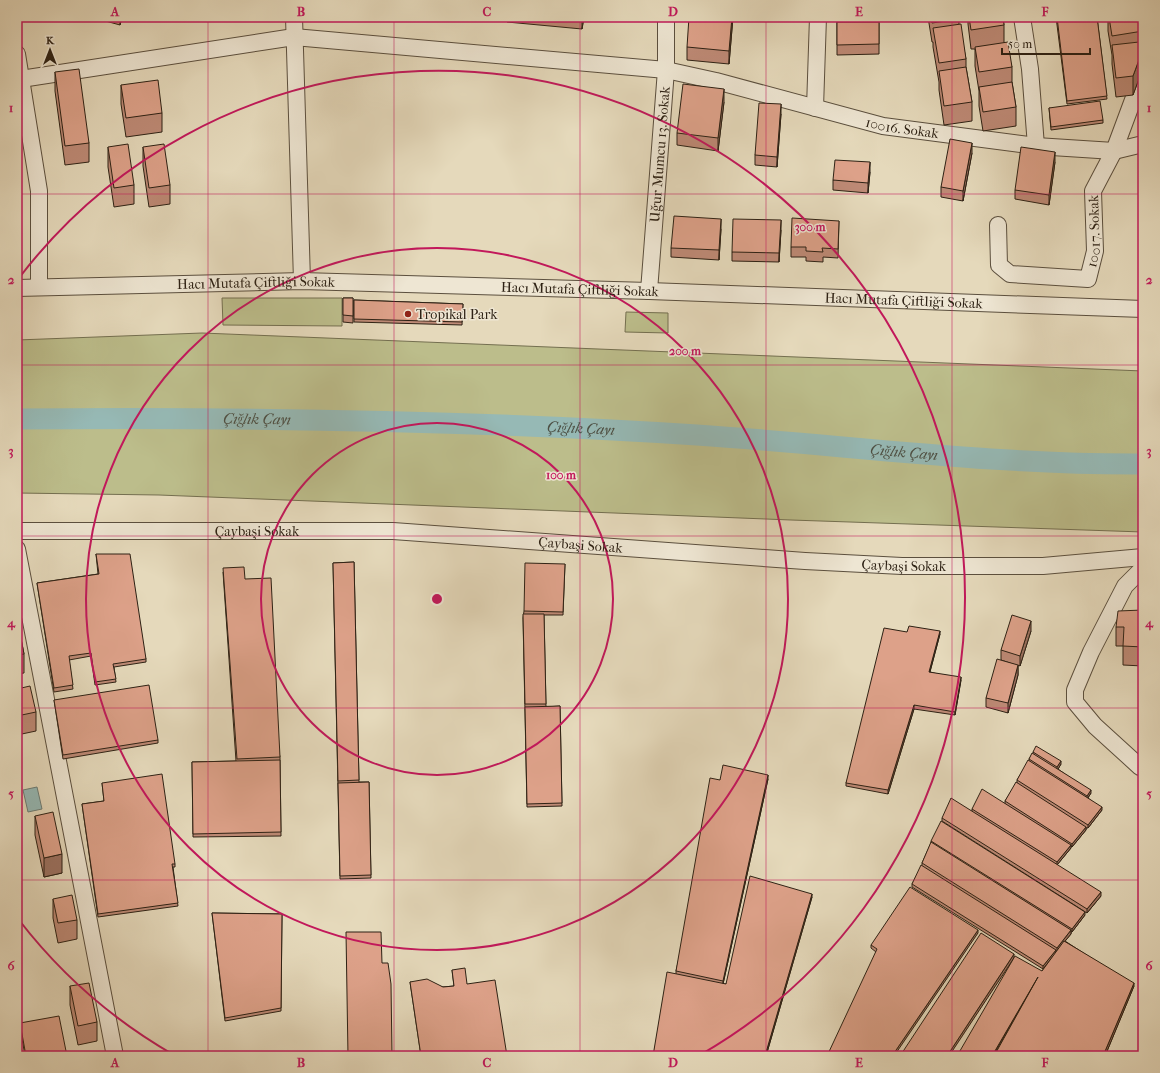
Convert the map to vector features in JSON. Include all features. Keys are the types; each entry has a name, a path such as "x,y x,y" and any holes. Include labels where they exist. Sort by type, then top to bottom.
{"street":[{"path":"294,17 302,281"},
{"name":"Uğur Mumcu 13. Sokak","path":"650,291 666,70 666,17"},
{"path":"815,108 818,17"},
{"path":"1022,17 1030,69 1036,146"},
{"name":"10016. Sokak","path":"21,79 294,36 666,70 716,81 883,126 1036,146 1114,151 1143,144"},
{"path":"17,54 39,191 39,287"},
{"name":"10017. Sokak","path":"998,225 999,266 1010,274 1088,279 1095,252 1093,191 1114,151 1143,73"},
{"name":"Hacı Mutafa Çiftliği Sokak","path":"17,288 302,281 1143,308"},
{"name":"Çaybaşi Sokak","path":"17,531 393,531 797,561 902,566 1043,566 1143,557"},
{"path":"17,549 115,1056"},
{"path":"1140,767 1095,726 1075,702 1075,690 1125,586 1143,568"}],"green space":[{"path":"222,298 342,298 342,326 223,325"},
{"path":"626,312 668,313 668,333 625,332"},
{"path":"202,333 1143,371 1143,532 791,520 159,495 17,493 17,340"}],"water":[{"path":"37,787 42,809 28,812 23,790"}],"building":[{"path":"689,17 732,17 729,51 687,47"},
{"path":"931,17 959,17 959,19 932,23"},
{"path":"969,17 1003,17 1004,25 971,30"},
{"path":"1057,17 1097,17 1107,96 1067,101"},
{"path":"1109,17 1142,17 1143,31 1112,36"},
{"path":"837,22 879,22 879,44 837,45"},
{"path":"961,24 966,59 939,63 933,28"},
{"path":"1008,42 1012,67 979,72 975,47"},
{"path":"1139,42 1140,57 1133,76 1116,78 1112,45"},
{"path":"966,67 972,102 944,106 939,71"},
{"path":"79,69 89,143 65,146 55,72"},
{"path":"158,80 162,113 126,118 121,85"},
{"path":"1012,82 1016,107 983,112 979,87"},
{"path":"683,84 724,89 718,138 677,133"},
{"path":"1100,101 1103,120 1051,127 1049,108"},
{"path":"759,103 781,104 777,157 755,155"},
{"path":"950,139 972,143 963,191 941,187"},
{"path":"128,144 134,185 114,188 108,147"},
{"path":"164,144 170,185 149,188 143,147"},
{"path":"1021,147 1055,152 1049,195 1015,190"},
{"path":"835,160 870,162 868,183 833,180"},
{"path":"674,216 721,219 719,250 671,248"},
{"path":"792,218 839,221 838,249 822,248 823,252 806,251 806,247 791,247"},
{"path":"733,219 781,220 779,253 732,252"},
{"path":"343,298 353,298 353,316 343,315"},
{"name":"Tropikal Park","path":"354,300 463,304 462,322 354,319"},
{"path":"96,554 130,554 146,659 113,664 116,679 95,682 91,653 69,656 73,685 54,688 37,583 99,574"},
{"path":"354,562 359,780 338,781 333,563"},
{"path":"525,563 565,564 563,612 524,611"},
{"path":"244,567 245,579 271,578 280,757 237,759 223,568"},
{"path":"1143,610 1143,647 1123,646 1124,627 1116,627 1118,611"},
{"path":"523,614 544,614 546,704 525,704"},
{"path":"1012,615 1031,621 1020,656 1001,650"},
{"path":"17,618 24,654 17,655"},
{"path":"909,626 940,631 929,672 961,677 955,712 914,705 888,790 846,783 884,628 907,632"},
{"path":"997,659 1018,665 1008,703 986,698"},
{"path":"149,685 158,740 63,755 54,700"},
{"path":"30,686 36,712 17,716 17,689"},
{"path":"560,706 562,803 527,804 525,707"},
{"path":"1036,746 1061,761 1057,767 1033,752"},
{"path":"1032,753 1091,790 1087,796 1029,759"},
{"path":"280,760 281,832 193,834 192,762"},
{"path":"1028,760 1102,807 1088,825 1017,780"},
{"path":"723,765 768,775 723,981 676,971 710,778 720,780"},
{"path":"162,774 175,864 172,864 178,903 98,914 82,804 104,801 102,783"},
{"path":"369,782 371,875 340,876 338,783"},
{"path":"1016,782 1086,827 1072,844 1005,801"},
{"path":"982,789 1071,845 1057,862 972,809"},
{"path":"951,798 1101,892 1087,909 942,818"},
{"path":"53,812 62,854 44,858 35,816"},
{"path":"941,821 1085,912 1072,929 931,841"},
{"path":"931,842 1071,930 1057,948 922,863"},
{"path":"921,865 1056,950 1043,966 912,884"},
{"path":"750,876 812,894 765,1056 653,1056 667,972 726,984"},
{"path":"910,887 978,930 892,1056 827,1056 877,949 871,945"},
{"path":"72,895 77,920 58,923 53,899"},
{"path":"212,913 282,914 281,1008 225,1018"},
{"path":"346,932 381,932 382,963 388,963 391,984 392,1056 348,1056"},
{"path":"981,933 1014,954 947,1056 900,1056"},
{"path":"1064,941 1134,983 1103,1056 994,1056 1038,977 992,1056 957,1056 1015,956 1042,971"},
{"path":"465,968 467,984 495,980 507,1056 421,1056 410,982 427,979 443,987 454,986 452,970"},
{"path":"89,983 97,1022 78,1026 70,986"},
{"path":"59,1016 67,1056 26,1056 20,1023"}],"waterway":[{"name":"Çığlık Çayı","path":"17,419 272,419 527,426 697,435 975,458 1143,464"}],"place":[{"name":"Tropikal Park","path":"408,314"}]}
